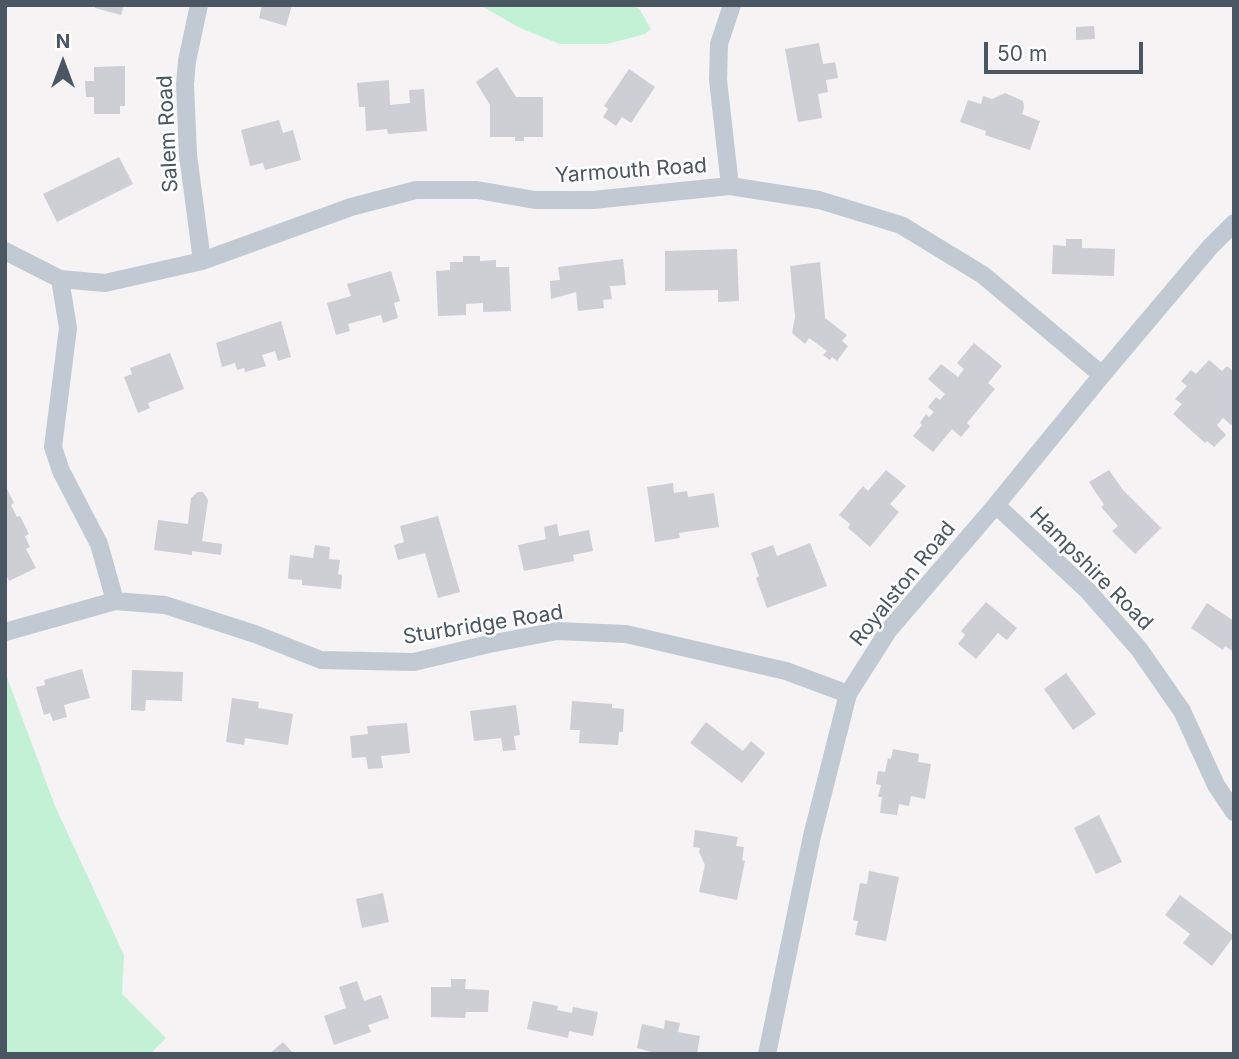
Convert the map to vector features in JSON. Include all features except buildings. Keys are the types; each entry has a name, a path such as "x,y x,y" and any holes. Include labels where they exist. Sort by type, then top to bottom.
{"street":[{"name":"Salem Road","path":"199,5 187,61 186,84 188,155 202,261"},
{"path":"730,186 718,80 719,44 732,5"},
{"name":"Yarmouth Road","path":"5,251 60,279 105,283 202,261 351,207 416,190 477,190 535,201 593,201 730,186 819,201 901,225 983,275 1102,374"},
{"name":"Royalston Road","path":"767,1054 812,836 848,694 888,631 996,505 1102,374 1210,247 1234,223"},
{"path":"60,279 68,328 53,447 61,471 99,544 115,601"},
{"name":"Hampshire Road","path":"996,505 1102,605 1144,656 1182,711 1216,785 1234,812"},
{"name":"Sturbridge Road","path":"5,632 115,601 165,605 255,634 321,660 414,662 557,631 626,634 786,671 848,694"}],"green space":[{"path":"480,5 633,5 640,10 651,29 645,34 607,44 560,44 520,28"},
{"path":"5,672 55,806 124,955 122,994 166,1038 150,1054 5,1054"}]}
